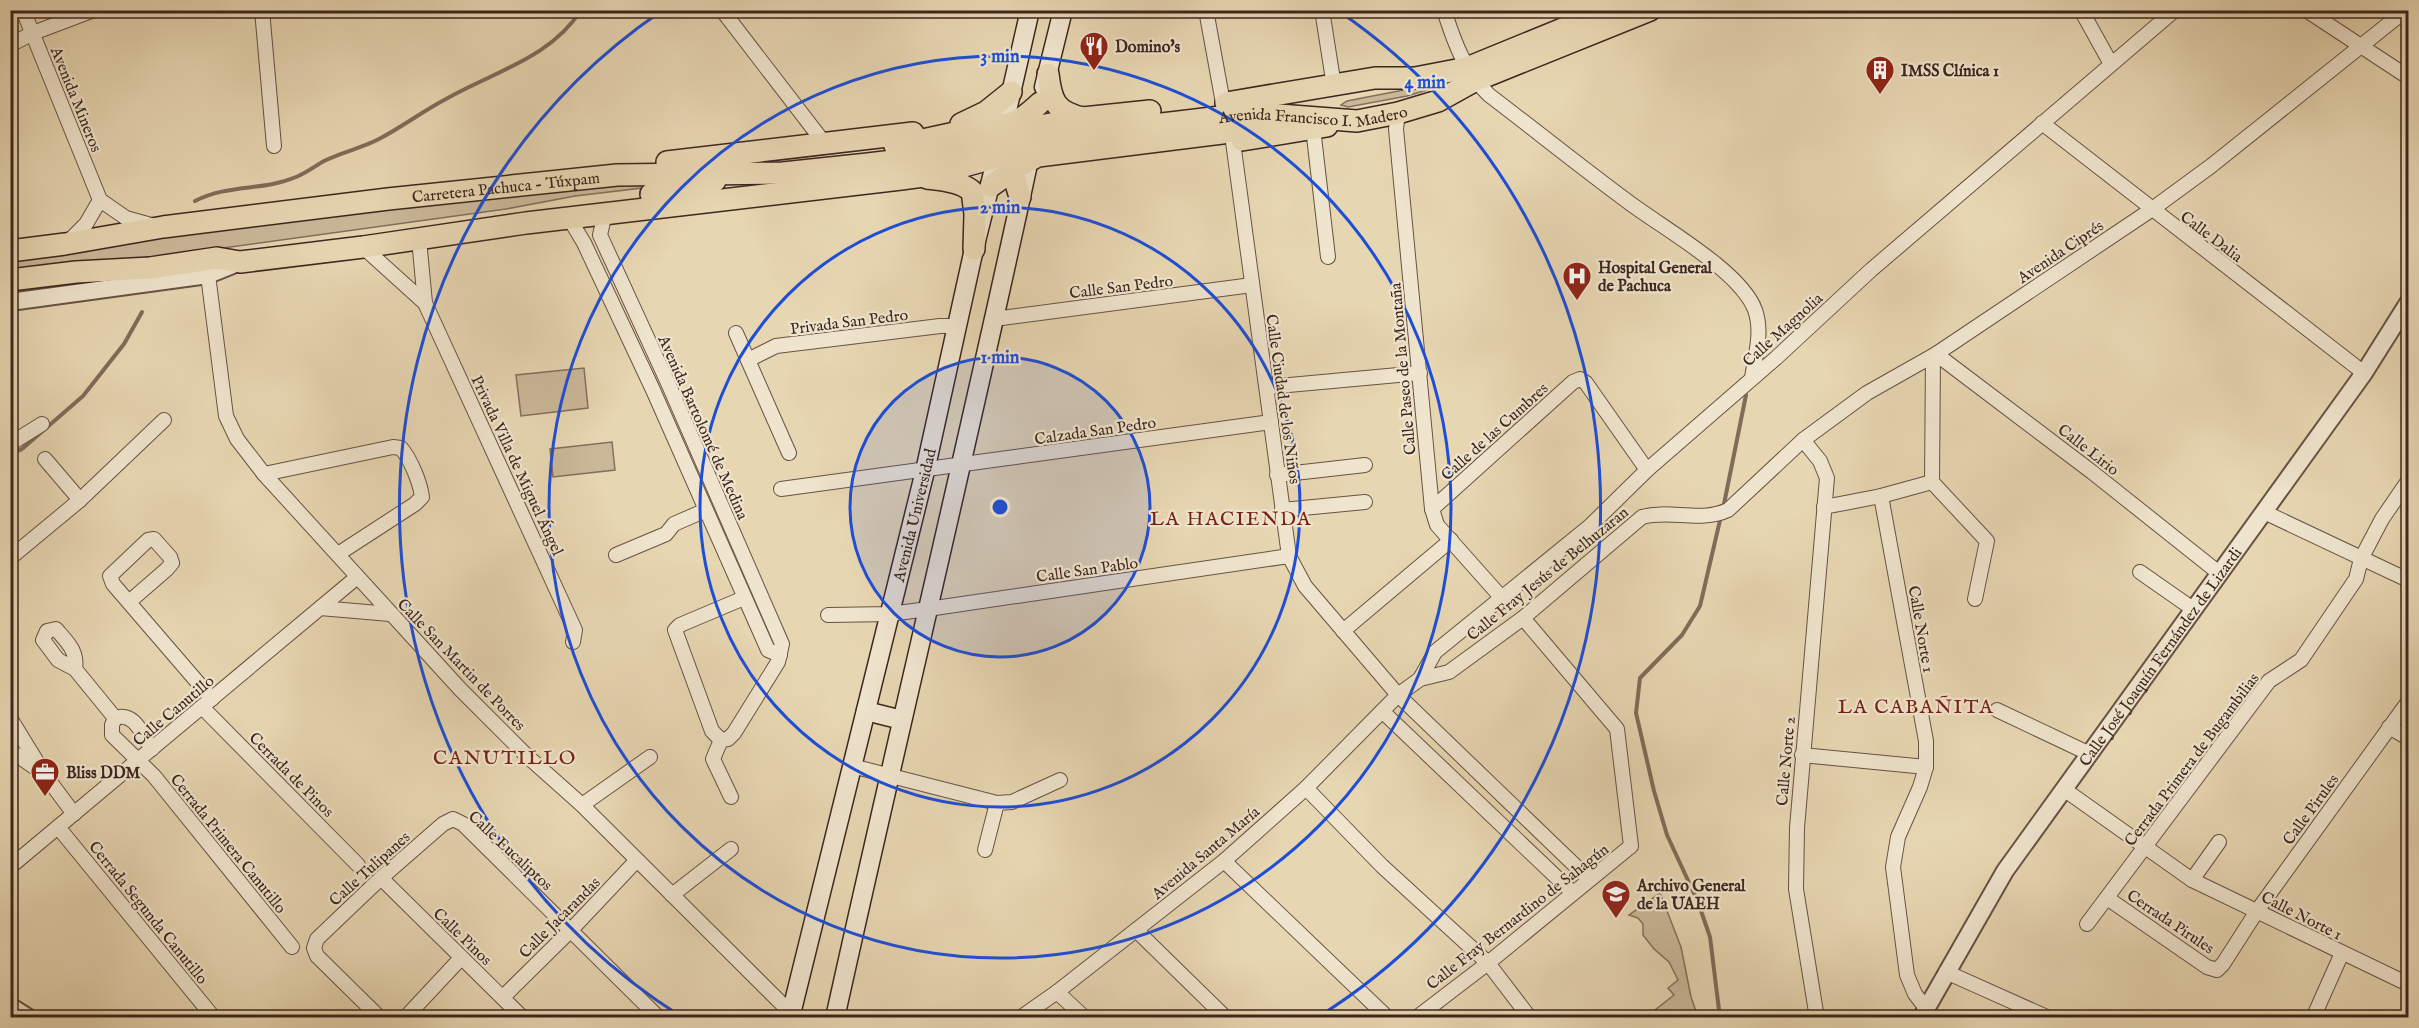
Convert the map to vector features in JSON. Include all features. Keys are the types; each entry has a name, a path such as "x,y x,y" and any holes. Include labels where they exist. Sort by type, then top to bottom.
{"main road":[{"path":"835,1017 962,465 1020,197 1011,92 1018,70 1030,10"},
{"path":"990,188 1041,99 1063,10"},
{"name":"Avenida Francisco I. Madero","path":"1016,146 1045,138 1254,113 1357,121 1398,113 1438,101 1471,74 1609,10"},
{"name":"Avenida Francisco I. Madero","path":"1584,23 1650,10"},
{"path":"1047,74 1052,99 1057,106 1071,115 1083,118"},
{"name":"Avenida Francisco I. Madero","path":"1016,146 1045,125 1083,118 1222,103 1375,78 1471,74"},
{"path":"1288,115 1316,104 1415,78"},
{"path":"617,175 650,164 825,144 960,125 986,112 1011,92"},
{"path":"1011,92 1024,100 1041,99"},
{"path":"10,280 76,272 150,268 217,258 240,262 604,213 918,177 1016,146 1233,142 1357,121"},
{"name":"Carretera Pachuca - Túxpam","path":"10,251 163,227 388,199 617,175 783,173 1016,146"},
{"path":"526,223 585,202 680,190 746,172"},
{"path":"918,177 953,182 972,191 975,214 974,249"},
{"path":"990,188 1010,186 1020,197"},
{"name":"Avenida Universidad","path":"792,1016 925,471 974,249 990,188"},
{"path":"866,711 902,720"}],"street":[{"name":"Avenida Mineros","path":"23,10 100,200"},
{"path":"10,45 33,33 94,10"},
{"path":"262,10 274,146"},
{"path":"722,10 825,144"},
{"path":"1206,10 1222,103"},
{"path":"1322,10 1334,86"},
{"path":"1444,10 1454,43 1471,74 1489,95 1629,203 1707,256 1742,290 1755,310 1759,333 1752,378"},
{"path":"2081,10 2111,64"},
{"name":"Calle Magnolia","path":"1420,679 1435,652 1590,526 1647,471 1872,270 2175,10"},
{"path":"2306,10 2409,77"},
{"name":"Avenida Ciprés","path":"1728,510 1803,440 1867,393 1935,355 2151,210 2211,166 2406,10"},
{"name":"Calle Paseo de la Montaña","path":"1398,113 1396,129 1432,509 1437,525 1501,597"},
{"name":"Calle Dalia","path":"2042,123 2151,210 2364,373"},
{"path":"1313,128 1328,257"},
{"name":"Calle Ciudad de los Niños","path":"1233,142 1289,556 1305,586 1398,695 1589,879"},
{"path":"65,244 86,224 100,200 126,218 163,227"},
{"name":"Avenida Bartolomé de Medina","path":"569,218 582,238 653,390 768,650 780,655 782,644 668,383 600,236 604,213"},
{"name":"Privada Villa de Miguel Ángel","path":"419,239 425,303 575,630 573,642"},
{"name":"Privada Villa de Miguel Ángel","path":"363,247 425,303"},
{"path":"10,302 207,275 240,262"},
{"path":"394,274 422,269"},
{"name":"Calle San Martin de Porres","path":"207,275 226,417 237,439 264,474 338,554 356,578 502,731 582,805 792,1016"},
{"name":"Calle San Pedro","path":"994,319 1252,285"},
{"name":"Calle José Joaquín Fernández de Lizardi","path":"1923,1013 2005,871 2364,373 2409,303"},
{"name":"Privada San Pedro","path":"748,360 776,346 940,326 958,326"},
{"path":"736,333 789,453"},
{"path":"1935,355 1932,482 1987,541 1975,600"},
{"name":"Calle Lirio","path":"1935,355 2092,472 2219,573"},
{"path":"1267,387 1420,373"},
{"name":"Calle de las Cumbres","path":"1432,509 1573,382 1580,379 1586,383 1647,471"},
{"path":"653,390 668,383"},
{"path":"10,558 80,500 164,420"},
{"name":"Calzada San Pedro","path":"781,489 1271,422"},
{"path":"10,444 42,424"},
{"name":"Calle Norte 2","path":"1803,440 1824,468 1827,478 1797,828 1796,889 1817,1017"},
{"path":"264,474 393,447 401,448 406,454 421,489 422,497 415,504 338,554"},
{"path":"45,459 80,500"},
{"path":"1277,475 1365,465"},
{"name":"Cerrada Primera de Bugambilias","path":"2087,924 2269,681 2301,660 2356,579 2361,559 2382,519 2409,481"},
{"path":"1824,507 1881,496 1932,482"},
{"name":"Calle Norte 1","path":"1881,496 1926,741 1926,767 1920,787 1898,837 1893,867 1907,975 1923,1013"},
{"path":"1282,510 1365,502"},
{"path":"615,555 666,534 674,524 706,510"},
{"name":"Calle Fray Jesús de Belhuzaran","path":"1398,695 1420,679 1449,672 1523,618 1642,518 1655,513 1714,516 1728,510"},
{"path":"2264,512 2409,580"},
{"name":"Cerrada de Pinos","path":"129,602 172,563 170,557 154,539 148,540 110,576 113,584 207,703 358,865"},
{"path":"1343,631 1451,540"},
{"name":"Calle San Pablo","path":"828,615 890,614 1289,556"},
{"path":"2140,572 2193,609"},
{"name":"Calle Canutillo","path":"12,863 74,814 356,578"},
{"path":"722,741 712,731 675,630 680,625 744,598"},
{"path":"320,608 390,614"},
{"name":"Calle Fray Bernardino de Sahagún","path":"1416,1017 1488,963 1630,846 1617,729 1523,618"},
{"path":"731,797 713,759 722,741 734,733 778,662 780,655"},
{"path":"75,669 115,718 125,716 133,720 152,749"},
{"name":"Avenida Santa María","path":"1020,1017 1057,992 1224,861 1306,788 1398,695"},
{"name":"Calle Pirules","path":"2257,911 2409,702"},
{"path":"1382,711 1573,893"},
{"path":"1997,711 2090,754"},
{"path":"10,718 45,775 74,814"},
{"name":"Cerrada Primera Canutillo","path":"115,718 111,725 112,735 154,776 292,947"},
{"path":"2389,727 2409,738"},
{"path":"10,750 45,775"},
{"path":"1802,755 1926,767"},
{"path":"582,805 650,757"},
{"path":"852,766 997,803 1012,802 1060,780"},
{"path":"1306,788 1382,866 1488,963 1530,1017"},
{"name":"Calle Norte 1","path":"2065,790 2192,880 2409,984"},
{"path":"985,850 997,803"},
{"name":"Calle Tulipanes","path":"380,1017 317,956 314,948 317,939 381,878 443,824 453,819"},
{"name":"Calle Eucaliptos","path":"453,819 463,824 659,1017"},
{"name":"Cerrada Segunda Canutillo","path":"58,827 214,1017"},
{"path":"2192,880 2219,842"},
{"path":"672,895 731,849"},
{"name":"Calle Jacarandas","path":"503,997 637,860"},
{"path":"1224,861 1388,1017"},
{"name":"Calle Pinos","path":"381,878 523,1017"},
{"name":"Cerrada Pirules","path":"2107,898 2217,970 2257,911"},
{"path":"1136,930 1226,1017"},
{"path":"2313,1017 2342,953"},
{"path":"405,1017 461,958"},
{"path":"1946,972 2049,1017"},
{"path":"1057,992 1084,1017"},
{"path":"10,1006 29,1017"}],"shaded area":[{"path":"1431,86 1431,89 1348,107 1341,105 1347,101"},
{"path":"675,179 676,184 575,196 506,209 136,260 11,269 10,258 232,227 435,203"},
{"path":"584,368 588,408 521,416 516,375"},
{"path":"612,442 615,470 553,477 550,449"},
{"path":"1660,893 1681,947 1691,997 1698,1017 1646,1017 1674,995 1668,988 1678,980 1669,962 1643,935 1643,924 1638,918 1629,915"}],"waterway":[{"path":"195,201 220,192 284,181 324,161 379,139 464,89 537,52 569,26 581,10"},
{"path":"10,455 22,449 83,396 124,344 142,312"},
{"path":"1723,509 1746,395"},
{"path":"1720,1018 1710,937 1698,902 1667,835 1636,713 1640,678 1682,635 1700,606 1721,516"}],"place":[{"name":"Domino's","path":"1094,72"},
{"name":"IMSS Clínica 1","path":"1880,96"},
{"name":"Hospital General de Pachuca","path":"1577,302"},
{"name":"Bliss DDM","path":"45,798"},
{"name":"Archivo General de la UAEH","path":"1616,920"}],"district":[{"name":"LA HACIENDA","path":"1231,518"},
{"name":"LA CABAÑITA","path":"1916,706"},
{"name":"CANUTILLO","path":"505,757"}]}
